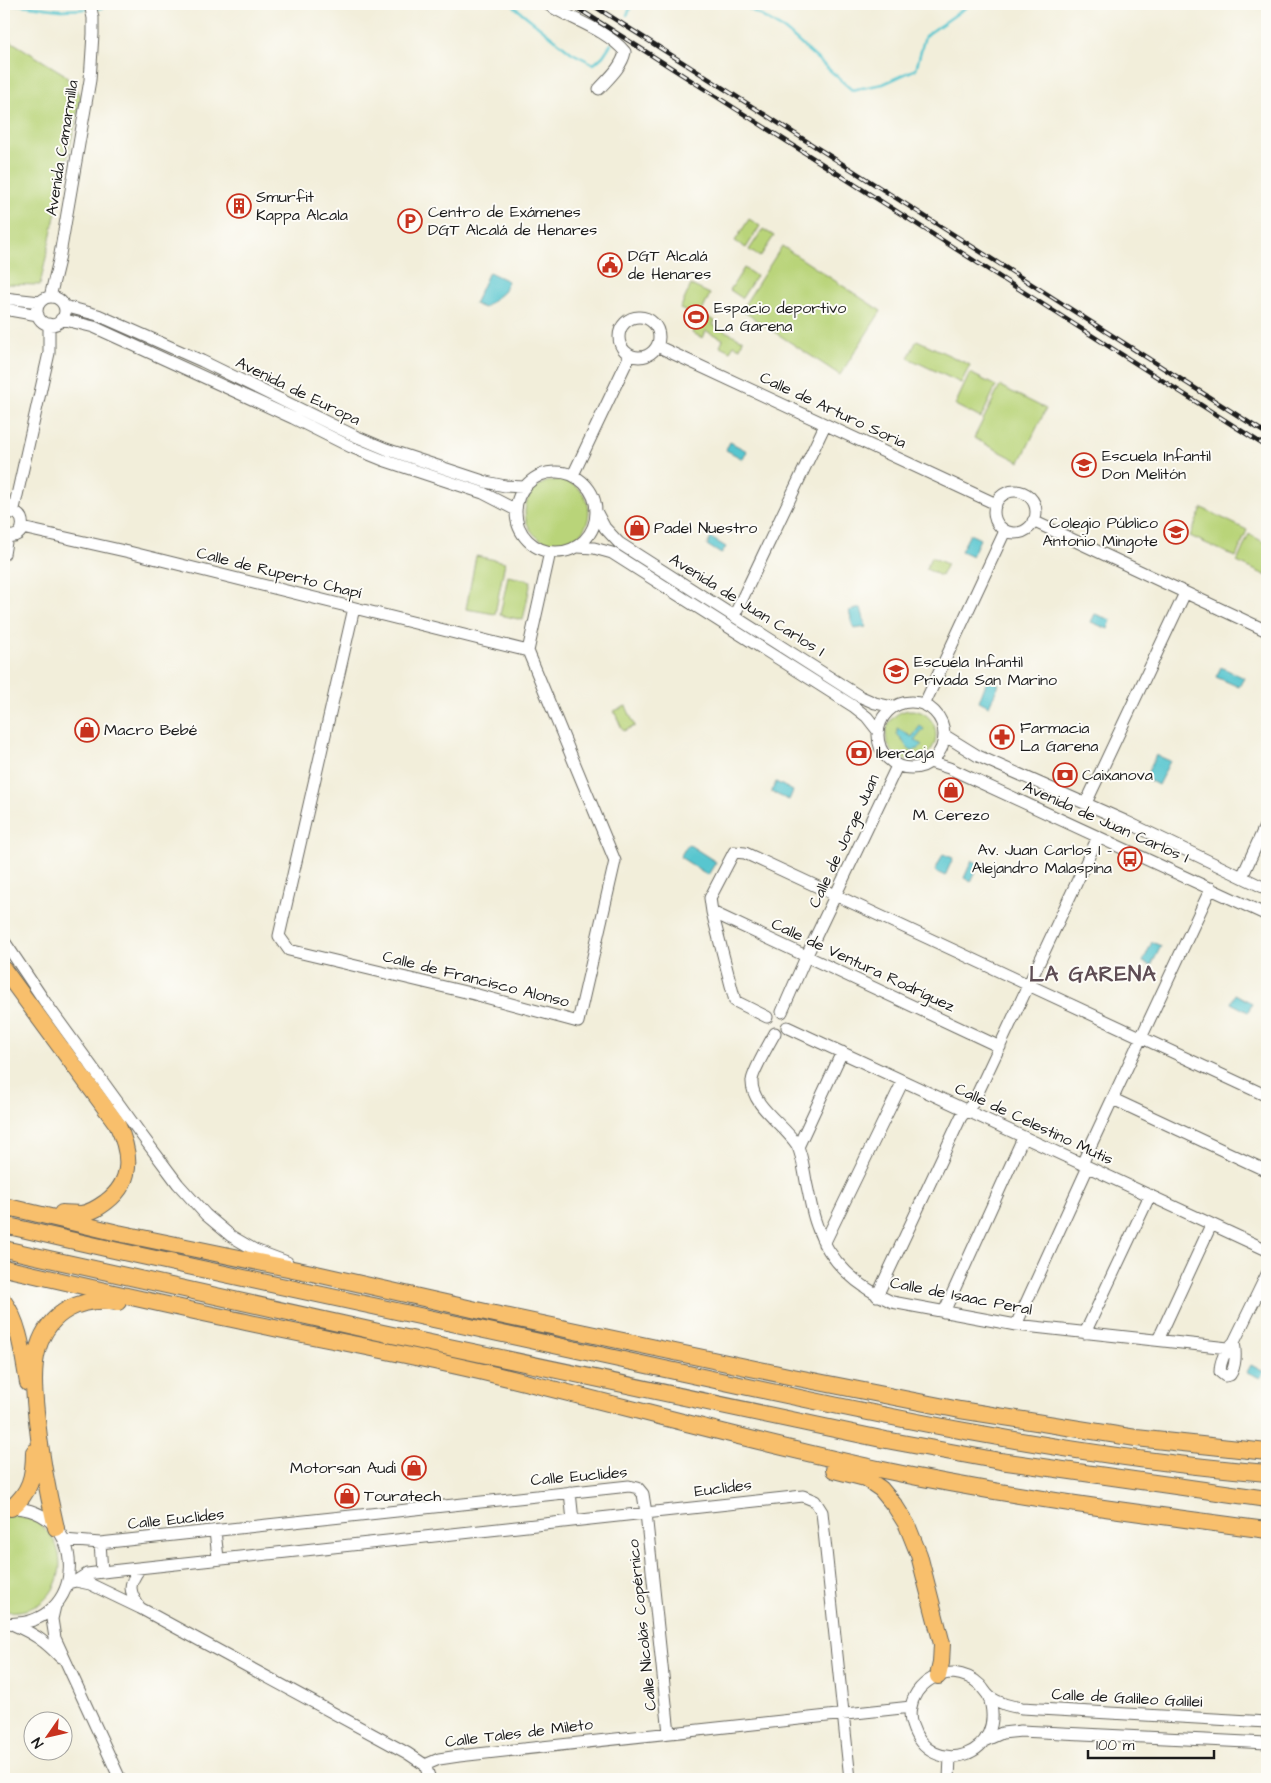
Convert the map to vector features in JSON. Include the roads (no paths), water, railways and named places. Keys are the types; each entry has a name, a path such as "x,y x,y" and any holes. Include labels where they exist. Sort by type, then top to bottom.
{"highway":[{"path":"4,970 117,1124 125,1141 128,1160 124,1179 112,1197 98,1208 83,1214 6,1206"},
{"path":"6,1206 118,1233 793,1377 1012,1419 1136,1438 1267,1452"},
{"path":"4,1225 890,1417 1070,1449 1267,1473"},
{"path":"4,1249 383,1333 886,1440 1000,1461 1267,1499"},
{"path":"4,1268 229,1319 477,1371 652,1413 731,1435 884,1470 994,1492 1124,1512 1267,1530"},
{"path":"60,1534 45,1483 35,1393 35,1365 38,1349 50,1323 79,1303 105,1300 229,1319"},
{"path":"4,1302 9,1308 23,1353 30,1395 33,1440 33,1471 26,1493 7,1508"},
{"path":"793,1377 951,1419 1064,1439 1169,1453 1230,1470"},
{"path":"731,1435 769,1455 865,1478 881,1490 895,1506 907,1525 919,1555 942,1644 938,1676"}],"street":[{"name":"Avenida Camarmilla","path":"45,299 63,240 90,80 93,18 90,4"},
{"path":"547,4 603,34 618,44 625,52 624,58 618,67 599,89"},
{"path":"4,298 58,299 64,306 64,313 58,322 49,324 42,321 38,315 37,310 45,299"},
{"name":"Avenida de Europa","path":"64,306 98,315 386,449 486,482 524,487"},
{"path":"4,309 38,315"},
{"path":"634,317 640,317 652,322 658,333 657,346 653,351 642,357 630,355 624,350 619,338 622,325 634,317"},
{"name":"Avenida de Europa","path":"61,320 94,327 383,460 483,494 516,510"},
{"path":"4,554 6,535 16,535 22,528 21,518 8,514 49,353 49,324"},
{"name":"Calle de Arturo Soria","path":"657,346 996,504"},
{"path":"573,475 630,355"},
{"path":"734,616 825,425"},
{"path":"559,472 573,475 590,490 595,501 597,513 594,527 588,537 578,547 565,552 550,552 539,549 529,542 517,522 518,498 524,487 535,478 547,473 559,472"},
{"path":"1010,492 1023,494 1028,497 1035,508 1033,521 1024,531 1018,533 1005,531 996,522 994,510 996,504 1004,494 1010,492"},
{"name":"Avenida de Juan Carlos I","path":"597,513 605,528 618,543 859,696 893,708"},
{"path":"1033,521 1267,631"},
{"name":"Calle de Ruperto Chapí","path":"22,528 129,552 528,651"},
{"path":"924,706 1005,531"},
{"name":"Avenida de Juan Carlos I","path":"578,547 594,548 612,553 853,706 867,717 878,731"},
{"path":"528,651 550,552"},
{"path":"1086,803 1185,593"},
{"name":"Calle de Francisco Alonso","path":"354,608 279,936 289,950 474,994 578,1022 615,861 528,651"},
{"path":"914,702 924,706 932,711 942,726 944,736 942,746 930,762 920,767 908,768 897,766 888,760 882,751 878,741 878,731 886,714 893,708 903,703 914,702"},
{"name":"Avenida de Juan Carlos I","path":"944,736 978,756 1086,803 1267,889"},
{"name":"Avenida de Juan Carlos I","path":"930,762 949,768 1267,915"},
{"name":"Calle de Jorge Juan","path":"782,1012 806,957 897,766"},
{"path":"1242,877 1267,822"},
{"path":"877,1296 961,1117 974,1104 1098,837"},
{"path":"767,1017 734,1001 712,912 710,898 734,852 745,853 836,894 1267,1096"},
{"path":"1016,1325 1113,1099 1211,888"},
{"name":"Calle de Ventura Rodríguez","path":"712,912 1000,1047"},
{"path":"4,941 44,1002 140,1133 178,1184 206,1215 231,1236 255,1250 312,1274"},
{"path":"782,1012 788,1020 787,1027 782,1032 775,1033 768,1029 767,1017 770,1013 782,1012"},
{"name":"Calle de Celestino Mutis","path":"787,1027 1267,1250"},
{"name":"Calle de Isaac Peral","path":"775,1033 752,1080 755,1096 764,1108 786,1129 798,1147 816,1225 824,1244 854,1281 877,1296 892,1302 1016,1325 1158,1340 1231,1345 1267,1274"},
{"path":"798,1147 842,1052"},
{"path":"824,1244 903,1081"},
{"path":"1113,1099 1267,1171"},
{"path":"944,1312 1023,1138"},
{"path":"1086,1333 1150,1195"},
{"path":"1158,1340 1211,1225"},
{"path":"1267,1250 1267,1259"},
{"name":"Calle Euclides","path":"60,1534 100,1544 629,1486 638,1488 643,1494 646,1513"},
{"path":"570,1492 573,1521"},
{"name":"Euclides","path":"646,1513 803,1496 815,1500 822,1512 842,1714"},
{"path":"7,1508 36,1513 60,1534 70,1561 72,1582"},
{"path":"8,1624 36,1619 55,1606 72,1582 87,1574 218,1558 646,1513"},
{"name":"Calle Nicolás Copérnico","path":"646,1513 670,1733"},
{"path":"215,1531 218,1558"},
{"path":"100,1544 102,1572"},
{"path":"140,1568 132,1579 130,1586 140,1608"},
{"path":"72,1582 90,1584 140,1608 407,1753 425,1765 430,1779"},
{"path":"55,1606 52,1619 55,1638 120,1779"},
{"path":"8,1624 35,1634 48,1644 65,1662"},
{"path":"952,1673 966,1676 979,1684 988,1695 993,1718 990,1730 975,1750 963,1755 950,1757 936,1754 924,1746 915,1735 910,1722 911,1707 916,1694 925,1683 938,1676 952,1673"},
{"name":"Calle de Galileo Galilei","path":"988,1695 1002,1704 1022,1708 1267,1722"},
{"name":"Calle Tales de Mileto","path":"425,1765 439,1759 459,1756 911,1707"},
{"path":"842,1714 850,1779"},
{"path":"984,1740 1002,1733 1021,1731 1267,1744"},
{"path":"949,1779 950,1757"}],"water":[{"path":"489,272 508,281 503,292 484,308 474,304"},
{"path":"730,442 747,451 743,459 726,450"},
{"path":"970,534 980,539 972,556 961,551"},
{"path":"711,538 726,547 721,554 707,545"},
{"path":"861,608 866,627 854,629 849,611"},
{"path":"1095,614 1111,620 1108,629 1091,622"},
{"path":"1221,667 1244,678 1239,687 1216,677"},
{"path":"988,678 999,684 989,706 979,701"},
{"path":"920,726 924,729 915,740 922,745 918,749 911,751 897,734 897,728 912,737"},
{"path":"1156,755 1170,761 1158,785 1145,778"},
{"path":"776,782 793,791 789,800 771,792"},
{"path":"688,844 716,862 708,875 680,857"},
{"path":"943,854 953,858 945,876 935,871"},
{"path":"972,860 979,864 971,882 964,878"},
{"path":"1152,942 1161,946 1151,966 1143,962"},
{"path":"1235,994 1252,1003 1248,1012 1231,1003"},
{"path":"1251,1365 1264,1372 1260,1378 1247,1372"}],"waterway":[{"path":"14,4 61,10 87,9"},
{"path":"95,8 101,8 106,4"},
{"path":"511,4 572,53 594,64 603,56 611,44"},
{"path":"627,15 635,4"},
{"path":"741,4 785,30 852,90 883,84 916,69 925,36 971,4"}],"railway":[{"path":"571,4 1267,447"},
{"path":"591,4 1267,434"}],"place":[{"name":"Smurfit Kappa Alcala","path":"239,206"},
{"name":"Centro de Exámenes DGT Alcalá de Henares","path":"410,221"},
{"name":"DGT Alcalá de Henares","path":"610,265"},
{"name":"Espacio deportivo La Garena","path":"696,317"},
{"name":"Escuela Infantil Don Melitón","path":"1084,465"},
{"name":"Padel Nuestro","path":"637,528"},
{"name":"Colegio Público Antonio Mingote","path":"1176,532"},
{"name":"Escuela Infantil Privada San Marino","path":"896,671"},
{"name":"Macro Bebé","path":"87,730"},
{"name":"Farmacia La Garena","path":"1002,737"},
{"name":"Ibercaja","path":"859,753"},
{"name":"Caixanova","path":"1065,775"},
{"name":"M. Cerezo","path":"951,790"},
{"name":"Av. Juan Carlos I - Alejandro Malaspina","path":"1130,859"},
{"name":"Motorsan Audi","path":"414,1468"},
{"name":"Touratech","path":"347,1496"}],"district":[{"name":"LA GARENA","path":"1093,974"}]}
